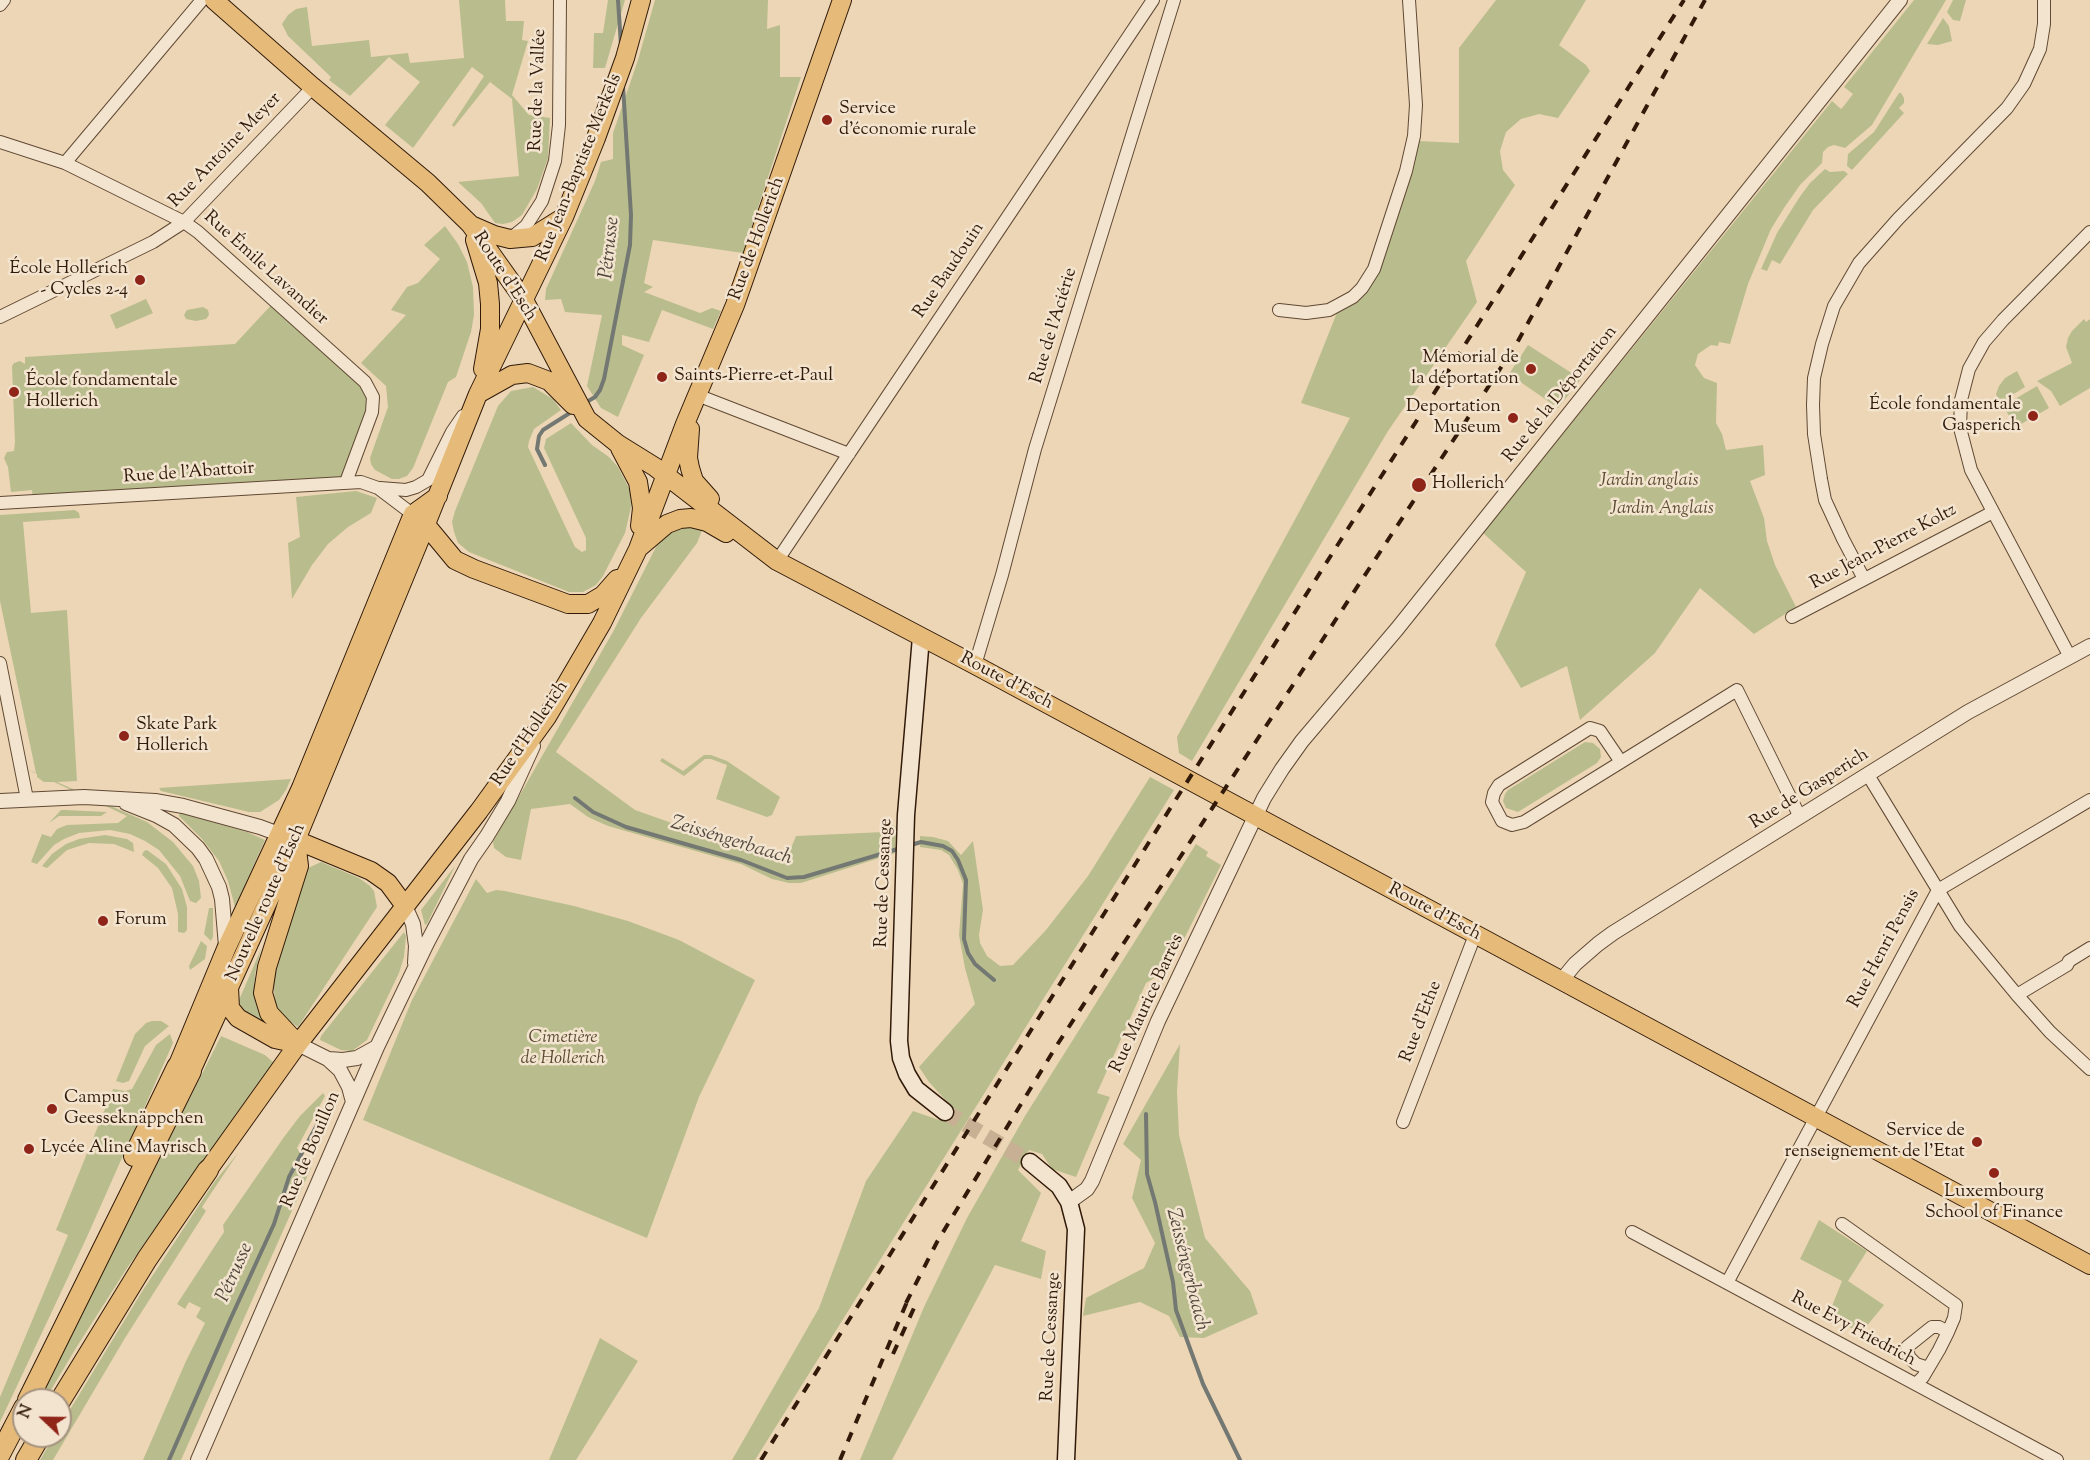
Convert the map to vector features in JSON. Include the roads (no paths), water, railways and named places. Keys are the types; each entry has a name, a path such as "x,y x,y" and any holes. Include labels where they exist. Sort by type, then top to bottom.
{"highway":[{"name":"Nouvelle route d'Esch","path":"34,1388 87,1282 184,1069"},
{"path":"68,1388 147,1259 208,1170"},
{"path":"0,1454 12,1431"}],"main road":[{"name":"Route d'Esch","path":"214,0 428,183 470,224 524,300 571,397 587,419 777,561 975,665 2090,1265"},
{"name":"Rue Jean-Baptiste Merkels","path":"524,300 564,217 596,138 625,58 641,0"},
{"name":"Rue de Hollerich","path":"666,476 750,266 842,0"},
{"path":"470,224 494,235 510,239 532,237 564,217"},
{"path":"445,549 440,533 441,520 466,453 490,329 488,283 470,224"},
{"name":"Nouvelle route d'Esch","path":"184,1069 229,987 287,837 420,520 438,496 478,394 524,300"},
{"path":"478,394 512,375 528,373 549,381 571,397"},
{"name":"Route d'Esch","path":"697,395 687,458 694,481 711,500 777,561"},
{"path":"618,444 631,466 641,495 638,549"},
{"path":"420,520 456,560 468,567 547,598 576,605 588,604 603,595 615,582 638,549 666,476"},
{"path":"638,549 667,524 691,518 707,522 777,561"},
{"name":"Rue d'Hollerich","path":"405,906 479,811 547,717 602,623 638,549"},
{"name":"Rue de Cessange","path":"921,638 905,845 899,1041 901,1058 916,1089 945,1112"},
{"path":"208,1170 298,1044 405,906 388,884 370,872 287,837"},
{"path":"184,1069 226,949 287,837"},
{"path":"287,837 299,866 267,967 263,993 269,1013 298,1044"},
{"path":"226,949 231,1008 238,1018 275,1039 298,1044"},
{"name":"Rue de Cessange","path":"1030,1162 1053,1180 1069,1202 1076,1229 1066,1460"}],"street":[{"path":"0,5 4,0"},
{"path":"65,163 202,0"},
{"name":"Rue de la Vallée","path":"510,239 526,226 542,201 555,161 559,125 560,0"},
{"name":"Rue Baudouin","path":"777,561 1153,0"},
{"name":"Rue de l'Aciérie","path":"975,665 1002,575 1035,449 1174,0"},
{"path":"1279,310 1306,313 1329,310 1353,297 1362,288 1374,269 1406,171 1414,136 1416,105 1409,0"},
{"name":"Rue de la Déportation","path":"1256,816 1274,781 1302,741 1396,629 1900,0"},
{"path":"1864,579 1826,500 1821,479 1814,434 1813,405 1814,378 1822,344 1834,306 1859,263 1898,219 2007,108 2024,84 2040,50 2044,24 2044,0"},
{"name":"Rue Antoine Meyer","path":"0,317 153,243 184,222 313,87"},
{"name":"Rue Émile Lavandier","path":"0,142 65,163 184,222 365,382 373,398 372,412 346,482"},
{"path":"2070,657 1971,470 1960,428 1961,400 1970,369 1984,342 2090,232"},
{"name":"Nouvelle route d'Esch","path":"428,480 452,432 478,394"},
{"path":"697,395 849,454"},
{"name":"Rue de l'Abattoir","path":"0,503 346,482 361,482 378,488 406,490 428,480"},
{"name":"Rue de l'Abattoir","path":"378,488 420,520"},
{"name":"Rue Jean-Pierre Koltz","path":"1792,617 1993,512"},
{"name":"Rue de Gasperich","path":"1561,981 1575,964 1598,944 1968,712 2090,646"},
{"path":"0,663 27,799"},
{"path":"1621,762 1600,731 1590,728 1499,785 1492,802 1502,820 1512,825 1524,822 1621,762 1737,690 1800,817"},
{"name":"Rue de Bouillon","path":"198,1460 377,1047 414,968 471,859 508,801 547,717"},
{"path":"1868,775 1960,926 2016,995 2050,1032 2090,1069"},
{"path":"0,801 112,798 155,801 183,806 260,827 287,837"},
{"path":"112,798 156,815 174,825 198,848 206,859 219,887 224,910 226,949"},
{"name":"Rue Henri Pensis","path":"1727,1283 1938,890 2090,800"},
{"name":"Rue de Bouillon","path":"471,859 479,833 479,811"},
{"name":"Rue Maurice Barrès","path":"1069,1202 1087,1189 1092,1180 1158,1022 1256,816"},
{"path":"405,906 413,924 416,946 414,968"},
{"name":"Rue d'Ethe","path":"1403,1122 1475,935"},
{"path":"2016,995 2067,965 2069,961 2090,948"},
{"path":"298,1044 328,1059 340,1070 349,1087 353,1102"},
{"path":"328,1059 357,1058 377,1047"},
{"path":"1842,1224 1956,1305 1948,1332 1928,1368 1916,1384"},
{"name":"Rue Evy Friedrich","path":"1632,1232 2057,1460"},
{"path":"1928,1368 1916,1364 1910,1357 1907,1347 1932,1327 1940,1327 1948,1332"}],"waterway":[{"name":"Pétrusse","path":"618,0 621,45"},
{"name":"Pétrusse","path":"585,403 595,397 604,379 630,245 631,215 623,86"},
{"name":"Pétrusse","path":"545,465 537,449 539,436 543,430 573,411"},
{"name":"Zeisséngerbaach","path":"575,798 593,812 626,827 741,860 787,878 804,877 901,848"},
{"name":"Zeisséngerbaach","path":"911,845 921,842 943,846 952,851 958,860 966,880 964,939 968,953 975,964 994,980"},
{"name":"Pétrusse","path":"169,1460 274,1224 289,1177 331,1099"},
{"name":"Zeisséngerbaach","path":"1146,1114 1147,1174 1173,1282 1176,1310 1203,1384 1240,1460"}],"tunnel":[{"path":"945,1112 1030,1162"}],"railway":[{"path":"761,1460 1173,804 1684,0"},
{"path":"906,1303 937,1242 1057,1045 1517,343 1705,0"},
{"path":"840,1460 909,1297"},
{"path":"893,1354 914,1308"}],"place":[{"name":"Service d’économie rurale","path":"827,120"},
{"name":"École Hollerich - Cycles 2-4","path":"140,280"},
{"name":"Mémorial de la déportation","path":"1531,369"},
{"name":"Saints-Pierre-et-Paul","path":"662,377"},
{"name":"École fondamentale Hollerich","path":"14,392"},
{"name":"École fondamentale Gasperich","path":"2033,416"},
{"name":"Deportation Museum","path":"1513,418"},
{"name":"Hollerich","path":"1419,485"},
{"name":"Skate Park Hollerich","path":"124,736"},
{"name":"Forum","path":"103,921"},
{"name":"Campus Geesseknäppchen","path":"52,1109"},
{"name":"Service de renseignement de l'Etat","path":"1977,1142"},
{"name":"Lycée Aline Mayrisch","path":"29,1149"},
{"name":"Luxembourg School of Finance","path":"1994,1173"}],"park label":[{"name":"Jardin anglais","path":"1649,482"},
{"name":"Jardin Anglais","path":"1662,510"},
{"name":"Cimetière de Hollerich","path":"563,1049"}]}
